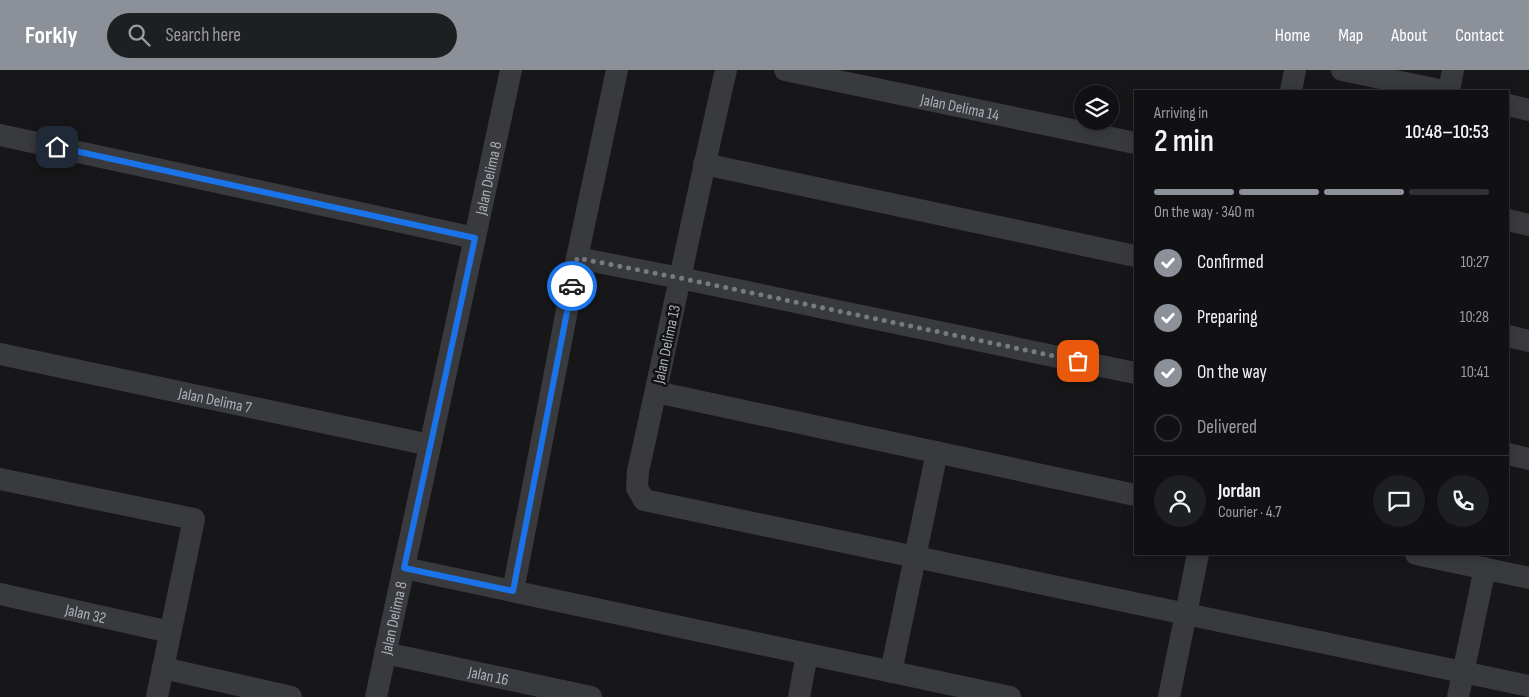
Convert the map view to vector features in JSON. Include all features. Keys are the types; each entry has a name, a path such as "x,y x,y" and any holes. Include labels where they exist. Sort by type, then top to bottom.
{"street":[{"name":"Jalan Delima 8","path":"376,697 511,70"},
{"path":"513,591 577,258 617,70"},
{"name":"Jalan Delima 13","path":"726,70 638,471 637,488 644,500 915,557"},
{"name":"Jalan Delima 14","path":"785,70 1134,143"},
{"path":"1291,90 1295,70"},
{"path":"1342,70 1439,90"},
{"path":"1449,90 1453,70"},
{"path":"1509,105 1529,110"},
{"path":"0,135 475,238"},
{"path":"704,164 1134,256"},
{"path":"1509,220 1529,225"},
{"path":"577,258 1134,373"},
{"path":"1509,336 1529,341"},
{"name":"Jalan Delima 7","path":"0,354 430,445"},
{"path":"656,392 1134,494"},
{"path":"891,672 937,452"},
{"path":"1509,454 1529,459"},
{"path":"0,479 194,519 157,697"},
{"path":"1169,697 1198,555"},
{"path":"1421,555 1529,578"},
{"path":"915,557 1529,686"},
{"path":"404,568 1010,697"},
{"path":"1458,697 1485,568"},
{"name":"Jalan 32","path":"0,594 170,632"},
{"name":"Jalan 16","path":"385,653 591,697"},
{"path":"799,697 807,654"},
{"path":"163,668 278,696"}],"way so far":[{"path":"572,286 577,258 1078,361"}],"route":[{"path":"57,147 475,238 404,568 513,591 572,286"}]}
